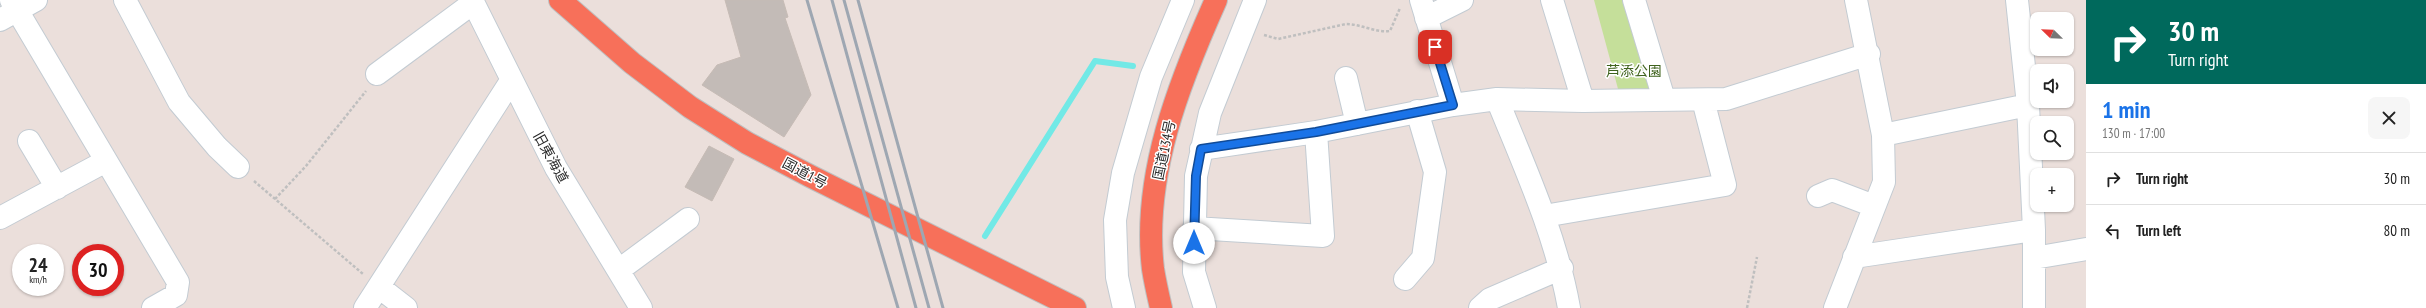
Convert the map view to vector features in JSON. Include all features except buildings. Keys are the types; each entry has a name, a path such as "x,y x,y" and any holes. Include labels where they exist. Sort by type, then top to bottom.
{"highway":[{"name":"国道1号","path":"560,0 632,63 690,107 748,143 810,176 1075,308"},
{"name":"国道134号","path":"1161,308 1153,269 1152,223 1157,177 1165,137 1187,68 1216,0"}],"street":[{"path":"36,0 9,10 106,161 178,282 176,295 153,308"},
{"path":"125,0 179,102 217,147 238,167"},
{"path":"1124,308 1117,277 1115,220 1123,173 1151,77 1183,0"},
{"path":"1205,308 1194,272 1196,176 1210,113 1242,29 1255,0"},
{"path":"1453,105 1416,8 1462,0"},
{"path":"1552,0 1583,101"},
{"path":"1634,0 1664,99"},
{"path":"1835,308 1884,182 1883,135 1869,54 1856,0"},
{"path":"2017,0 2028,105 2034,230 2034,308"},
{"path":"377,74 473,2"},
{"name":"旧東海道","path":"473,2 511,81 556,168 641,308"},
{"path":"1201,149 1316,132 1417,111 1497,99 1583,101 1726,99 1869,54"},
{"path":"1346,78 1357,124"},
{"path":"365,308 511,81"},
{"path":"1497,99 1544,216 1562,268 1569,308"},
{"path":"1544,216 1725,184 1703,100"},
{"path":"1883,135 2028,105"},
{"path":"1405,279 1423,258 1438,217 1435,172 1417,111"},
{"path":"1194,228 1323,236 1316,132"},
{"path":"29,141 56,188"},
{"path":"0,218 106,161"},
{"path":"1818,196 1832,190 1874,206"},
{"path":"619,270 688,219"},
{"path":"1854,257 2034,230"},
{"path":"2034,258 2086,249"},
{"path":"1480,308 1490,299 1562,268"},
{"path":"379,287 406,308"}],"path":[{"path":"1242,29 1278,39 1346,24 1355,24 1384,32 1390,31 1416,8"},
{"path":"276,198 311,160 367,90 377,74"},
{"path":"238,167 379,287"},
{"path":"1747,308 1757,257"}],"green space":[{"name":"芦添公園","path":"1594,0 1634,0 1664,99 1621,100"}],"waterway":[{"path":"985,236 1095,61 1133,66"}],"railway":[{"path":"807,0 898,308"},
{"path":"832,0 916,308"},
{"path":"844,0 929,308"},
{"path":"858,0 943,308"}],"route":[{"path":"1194,243 1196,176 1201,149 1316,132 1453,105 1435,47"}]}
